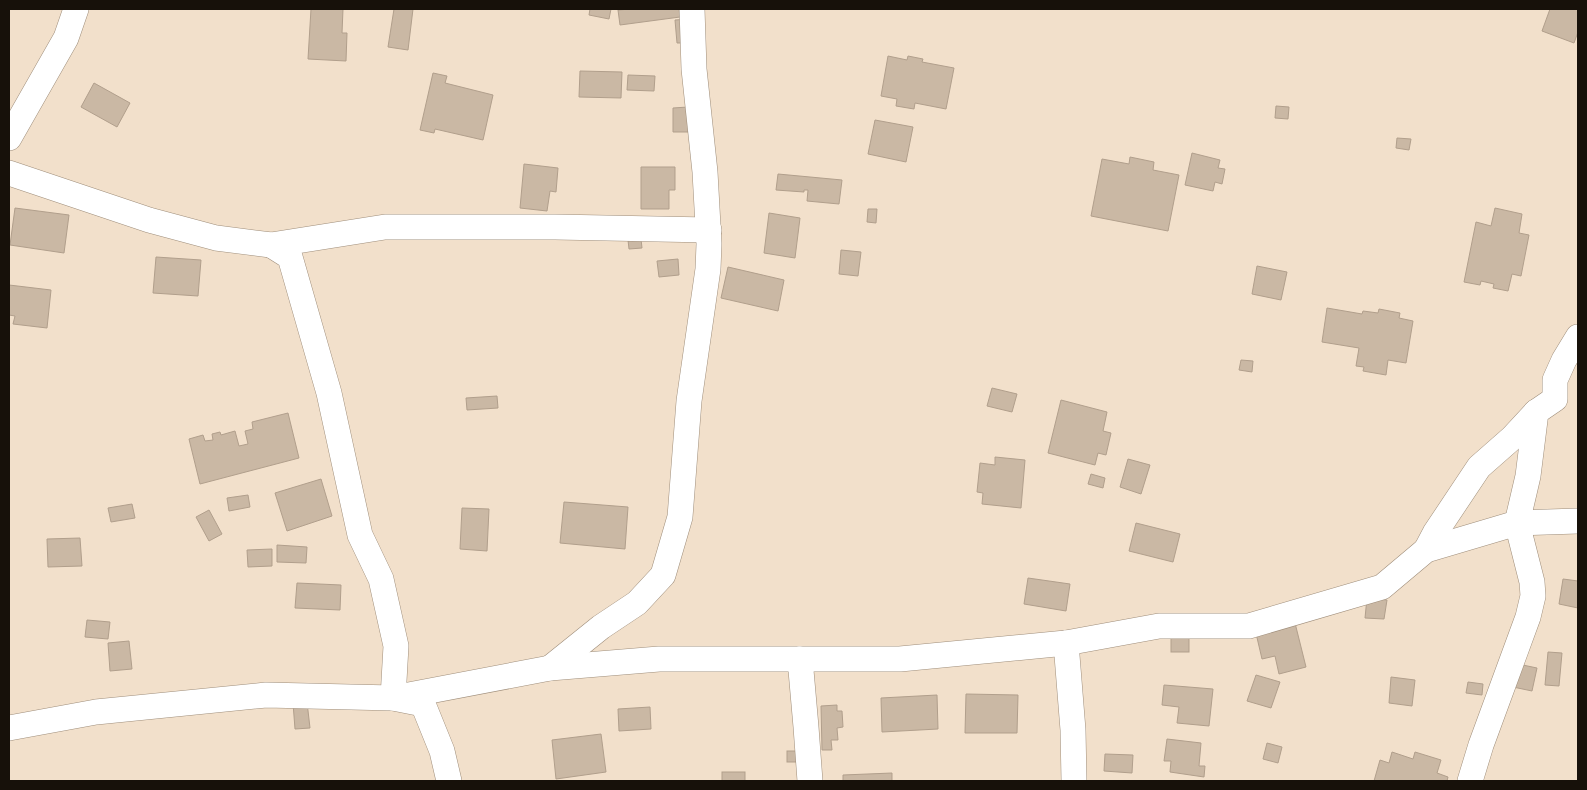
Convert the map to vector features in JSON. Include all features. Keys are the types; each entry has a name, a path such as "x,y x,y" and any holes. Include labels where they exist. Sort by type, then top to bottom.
{"street":[{"path":"9,138 66,38 76,9"},
{"path":"550,668 601,627 638,603 663,575 680,517 689,401 708,270 709,230 694,69 692,9"},
{"path":"9,173 149,220 216,238 271,245 385,227 555,227 709,230"},
{"path":"271,245 290,257 329,394 360,535 381,579 396,646 393,698"},
{"path":"393,698 550,668 659,658 900,659 1066,642 1159,626 1249,626 1382,587 1426,550 1435,533 1479,468 1512,438 1536,412 1555,399 1555,380 1578,337"},
{"path":"1470,781 1481,745 1528,617 1533,596 1529,567 1517,523 1528,476 1536,412"},
{"path":"1426,550 1517,523 1578,521"},
{"path":"1066,642 1073,730 1074,781"},
{"path":"800,659 810,781"},
{"path":"9,728 96,712 266,695 393,698 423,704 442,752 449,781"}],"building":[{"path":"311,9 343,9 342,33 347,33 346,61 308,59"},
{"path":"394,9 413,9 408,50 388,47"},
{"path":"590,9 611,9 609,19 589,15"},
{"path":"679,9 680,17 620,25 618,10"},
{"path":"1550,9 1578,9 1578,32 1574,43 1542,31"},
{"path":"690,19 692,43 677,43 675,20"},
{"path":"888,56 907,60 908,56 923,59 922,62 954,68 946,109 915,103 914,109 896,106 897,99 881,96"},
{"path":"580,71 622,72 621,98 579,97"},
{"path":"433,73 447,76 445,83 493,95 483,140 435,129 434,133 420,130"},
{"path":"628,75 655,76 654,91 627,90"},
{"path":"94,83 130,103 117,127 81,107"},
{"path":"1276,106 1289,107 1288,119 1275,118"},
{"path":"688,107 689,132 673,132 673,108"},
{"path":"875,120 913,127 906,162 868,154"},
{"path":"1397,138 1411,139 1409,150 1396,148"},
{"path":"1192,153 1220,160 1218,168 1225,169 1222,184 1215,182 1213,191 1185,185"},
{"path":"1130,157 1154,162 1153,170 1179,175 1168,231 1091,216 1102,159 1129,164"},
{"path":"524,164 558,168 556,192 550,191 547,211 520,208"},
{"path":"641,167 675,167 675,190 669,190 669,209 641,209"},
{"path":"778,174 842,180 839,204 807,201 808,190 804,190 804,192 776,190"},
{"path":"15,208 69,215 64,253 10,245"},
{"path":"1495,208 1522,214 1519,233 1529,235 1521,276 1512,274 1508,291 1493,288 1494,284 1481,281 1480,285 1464,282 1476,222 1491,226"},
{"path":"868,209 877,209 876,223 867,222"},
{"path":"769,213 800,218 795,258 764,253"},
{"path":"641,239 642,248 629,249 628,240"},
{"path":"841,250 861,252 858,276 839,274"},
{"path":"156,257 201,260 198,296 153,293"},
{"path":"678,259 679,275 659,277 657,261"},
{"path":"1257,266 1287,272 1281,300 1252,294"},
{"path":"728,267 784,280 778,311 721,298"},
{"path":"9,285 51,290 47,328 13,324 15,316 9,315"},
{"path":"1327,308 1362,314 1363,311 1378,313 1379,309 1400,313 1399,318 1413,321 1406,363 1388,360 1386,375 1363,371 1364,367 1356,366 1359,348 1322,342"},
{"path":"1241,360 1253,361 1252,372 1239,370"},
{"path":"992,388 1017,394 1012,412 987,406"},
{"path":"497,396 498,408 467,410 466,398"},
{"path":"1061,400 1107,412 1103,431 1111,433 1106,455 1098,453 1095,465 1048,453"},
{"path":"288,413 299,458 200,484 189,439 203,435 205,441 213,440 212,434 220,432 221,435 235,431 239,446 248,444 245,431 253,429 252,422"},
{"path":"995,457 1025,460 1021,508 982,504 983,493 977,492 980,463 995,465"},
{"path":"1128,459 1150,465 1141,494 1120,487"},
{"path":"1091,474 1105,478 1103,488 1088,484"},
{"path":"321,479 332,516 287,531 275,493"},
{"path":"248,495 250,507 229,511 227,498"},
{"path":"564,502 628,507 625,549 560,543"},
{"path":"132,504 135,518 111,522 108,508"},
{"path":"462,508 489,509 487,551 460,549"},
{"path":"209,510 222,534 209,541 196,517"},
{"path":"1136,523 1180,534 1173,562 1129,551"},
{"path":"80,538 82,566 48,567 47,539"},
{"path":"277,545 307,547 306,563 277,562"},
{"path":"272,549 272,566 248,567 247,550"},
{"path":"1028,578 1070,584 1066,611 1024,604"},
{"path":"1563,579 1578,581 1578,608 1559,604"},
{"path":"297,583 341,585 340,610 295,608"},
{"path":"1367,598 1387,600 1384,619 1365,618"},
{"path":"1294,619 1306,667 1279,674 1275,656 1262,659 1255,629"},
{"path":"87,620 110,622 108,639 85,637"},
{"path":"1171,629 1189,629 1189,652 1171,652"},
{"path":"129,641 132,669 110,671 108,643"},
{"path":"1548,652 1562,653 1559,686 1545,685"},
{"path":"1518,664 1537,668 1532,691 1513,687"},
{"path":"1256,675 1280,682 1271,708 1247,701"},
{"path":"1391,677 1415,680 1412,706 1389,703"},
{"path":"1468,682 1483,684 1482,695 1466,693"},
{"path":"1164,685 1213,689 1209,726 1177,723 1179,707 1162,705"},
{"path":"966,694 1018,695 1017,733 965,733"},
{"path":"937,695 938,729 882,732 881,698"},
{"path":"307,702 310,728 295,729 293,703"},
{"path":"837,705 837,711 842,711 843,727 837,728 838,740 831,740 832,750 822,750 821,706"},
{"path":"650,707 651,729 619,731 618,709"},
{"path":"601,734 606,772 556,779 552,740"},
{"path":"1167,739 1201,743 1199,766 1205,766 1204,777 1170,772 1171,761 1164,761"},
{"path":"1267,743 1282,747 1278,763 1263,759"},
{"path":"787,751 800,751 800,762 787,762"},
{"path":"1392,752 1413,759 1415,752 1441,760 1437,773 1448,777 1447,781 1374,781 1380,760 1389,763"},
{"path":"1105,754 1133,755 1132,773 1104,771"},
{"path":"722,772 745,772 745,781 722,781"},
{"path":"892,773 892,781 843,781 843,775"}]}
